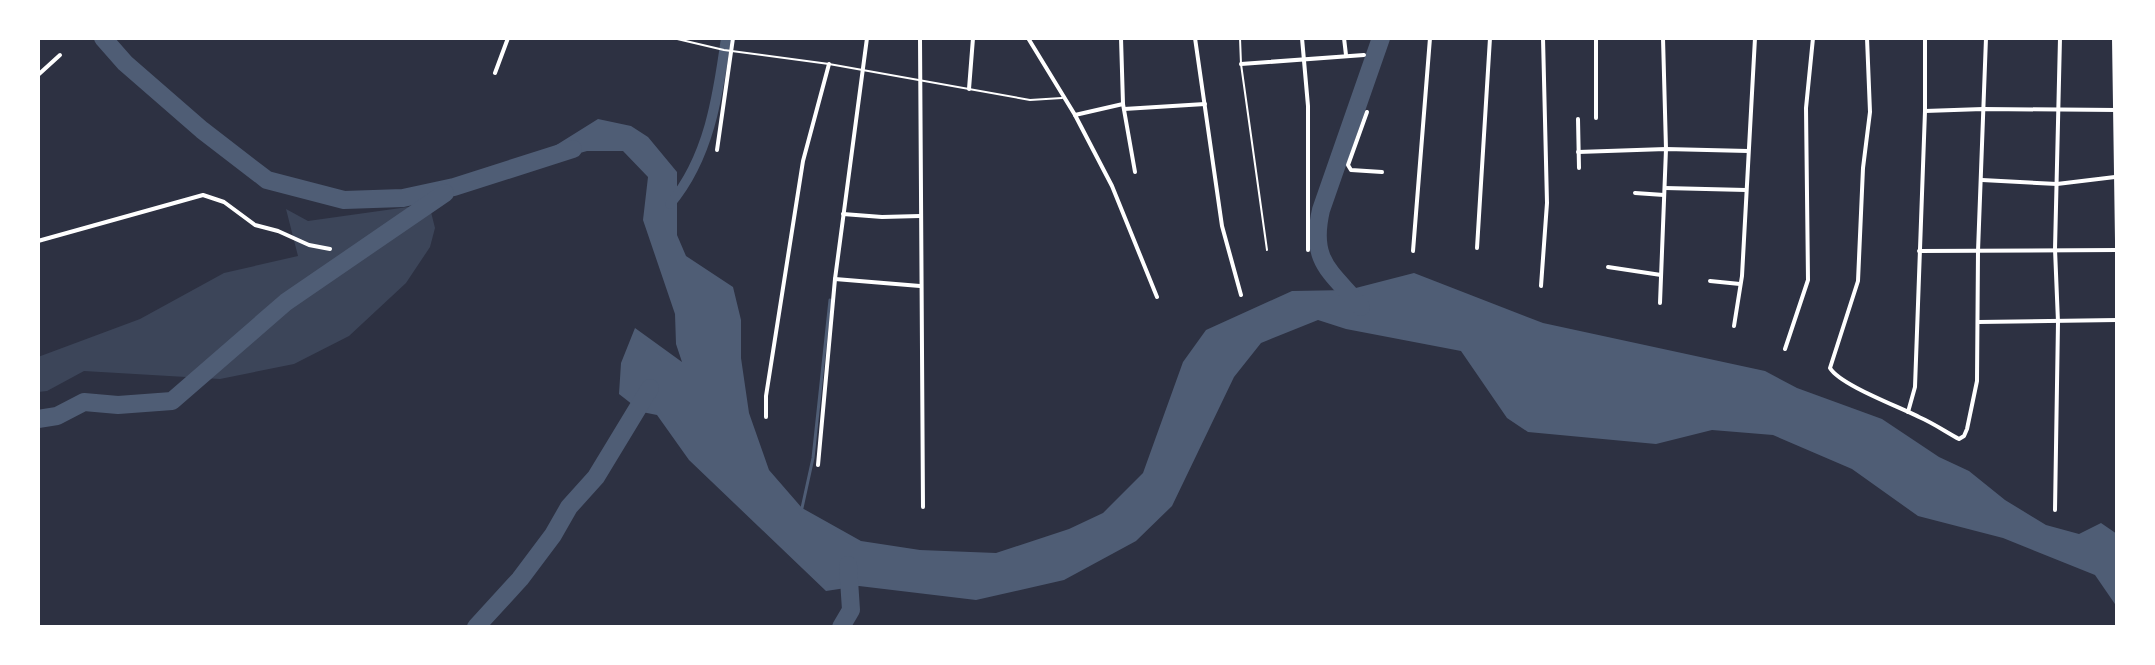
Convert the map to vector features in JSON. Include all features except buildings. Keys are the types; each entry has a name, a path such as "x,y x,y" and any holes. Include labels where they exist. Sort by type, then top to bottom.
{"street":[{"path":"495,73 508,38"},
{"path":"717,150 733,38"},
{"path":"818,465 835,279 867,38"},
{"path":"920,38 923,507"},
{"path":"969,89 973,38"},
{"path":"1028,38 1075,115 1112,186 1157,297"},
{"path":"1121,38 1123,107 1135,172"},
{"path":"1195,38 1222,226 1241,295"},
{"path":"1302,38 1308,106 1308,250"},
{"path":"1344,38 1346,55"},
{"path":"1413,251 1430,38"},
{"path":"1477,248 1490,38"},
{"path":"1541,286 1547,203 1543,38"},
{"path":"1596,38 1596,118"},
{"path":"1660,303 1666,149 1663,38"},
{"path":"1734,326 1741,284 1755,38"},
{"path":"1785,349 1808,280 1806,108 1813,38"},
{"path":"1867,38 1870,112 1863,168 1858,281 1830,368 1838,377 1959,439 1964,436 1977,381 1978,251 1986,38"},
{"path":"1908,412 1915,387 1925,38"},
{"path":"2055,510 2058,322 2055,249 2060,38"},
{"path":"2114,38 2117,241"},
{"path":"38,75 60,55"},
{"path":"1241,64 1364,55"},
{"path":"766,417 766,396 803,161 829,64"},
{"path":"1075,115 1123,107 1206,104"},
{"path":"1925,111 2117,110"},
{"path":"1367,112 1348,161 1349,168 1382,172"},
{"path":"1578,119 1579,168"},
{"path":"1578,152 1666,149 1749,152"},
{"path":"1982,180 2057,184 2116,177"},
{"path":"1635,193 1747,190"},
{"path":"38,241 203,195 224,202 255,225 309,245 330,249"},
{"path":"843,214 920,216"},
{"path":"1919,251 2117,250"},
{"path":"1608,267 1661,275"},
{"path":"835,279 921,286"},
{"path":"1710,281 1741,284"},
{"path":"1978,322 2117,320"}],"lane":[{"path":"673,38 724,50 829,64 1030,100 1064,97"},
{"path":"1240,38 1267,250"}],"shaded area":[{"path":"598,119 631,126 648,137 677,172 677,235 686,256 733,287 741,320 741,358 749,413 769,470 802,508 861,541 920,550 996,553 1069,529 1103,513 1143,473 1183,362 1206,330 1292,291 1348,290 1414,273 1543,323 1765,371 1797,388 1882,419 1939,457 1969,471 2005,500 2046,525 2079,534 2101,523 2117,534 2117,607 2095,575 2003,538 1918,516 1852,469 1773,435 1712,430 1656,444 1528,432 1507,418 1461,351 1346,329 1318,320 1261,343 1234,377 1172,506 1136,541 1064,580 976,600 859,586 826,591 689,460 657,415 642,412 619,394 621,363 635,328 682,362 676,344 675,314 643,220 648,177 623,151 587,151 555,160 550,149"},
{"path":"422,205 431,212 435,228 430,247 406,283 349,336 294,364 220,379 84,371 47,391 38,392 38,357 140,319 224,273 298,256 286,209 308,221"}],"waterway":[{"path":"103,38 125,63 202,130 267,180 344,200 403,198 454,187 573,149"},
{"path":"670,204 703,147 715,104 726,38"},
{"path":"1361,307 1325,264 1320,254 1318,228 1321,210 1381,38"},
{"path":"38,419 57,416 84,402 118,405 172,401 286,302 445,193"},
{"path":"802,508 813,458 830,300"},
{"path":"476,627 520,579 553,535 569,507 596,477 650,388"},
{"path":"841,627 851,610 848,565"}]}
